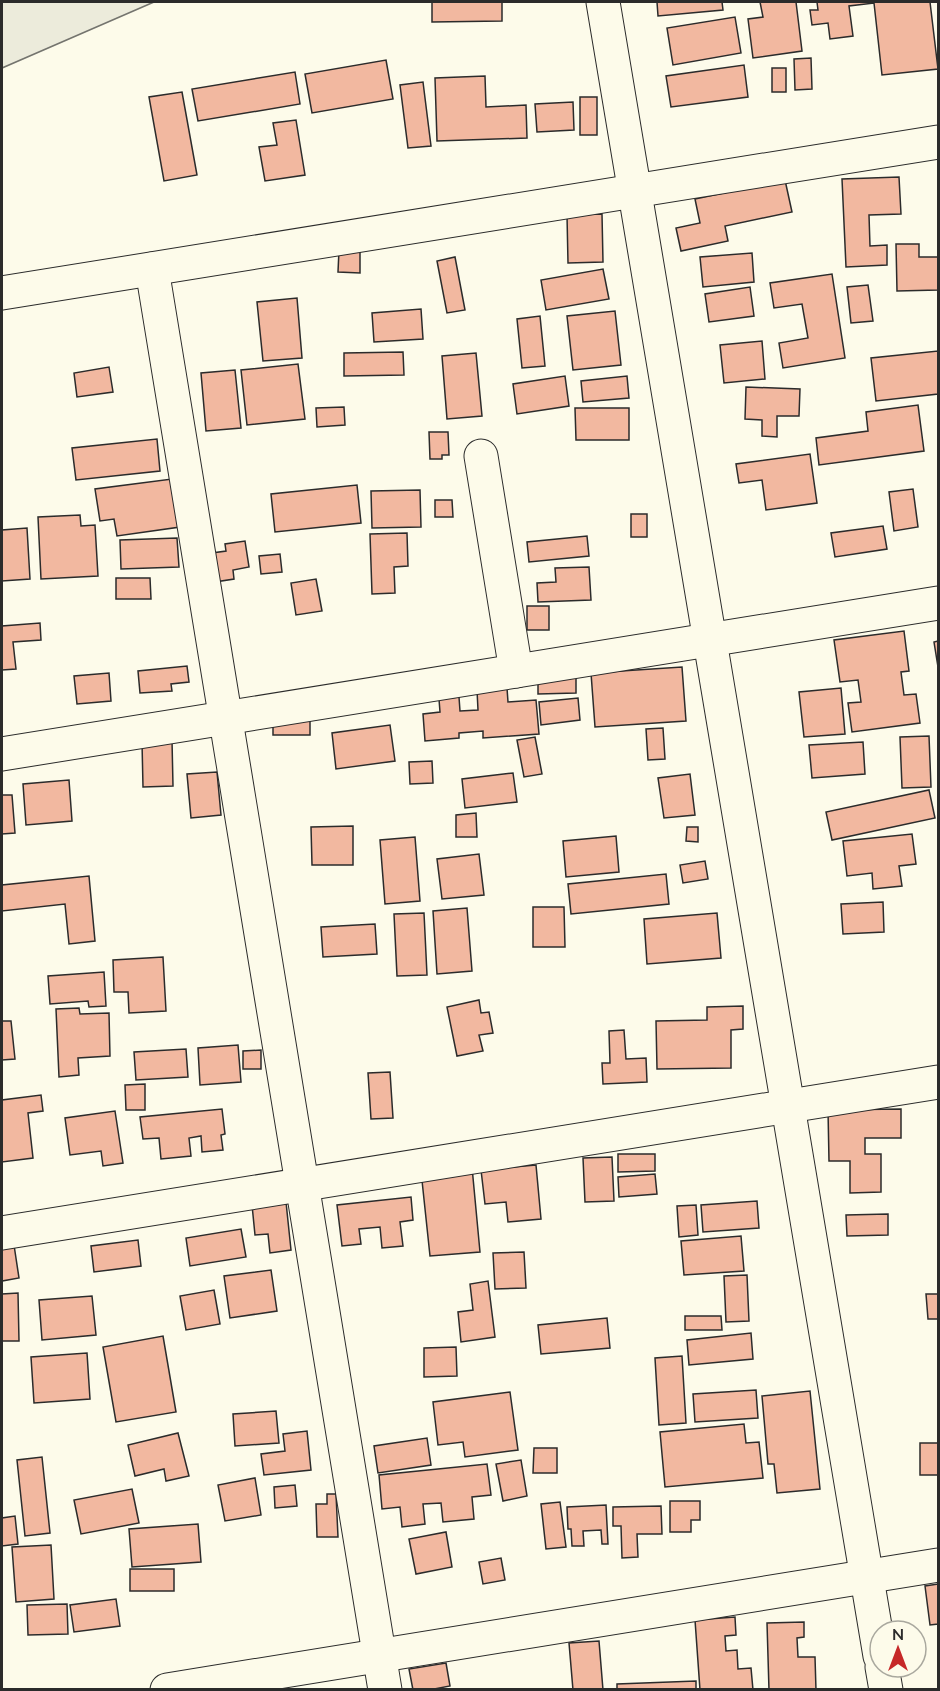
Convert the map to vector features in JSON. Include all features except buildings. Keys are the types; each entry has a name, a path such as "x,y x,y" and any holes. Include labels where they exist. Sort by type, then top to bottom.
{"street":[{"path":"603,2 874,1619"},
{"path":"2,293 939,142"},
{"path":"152,269 385,1689"},
{"path":"481,456 516,671"},
{"path":"2,754 939,603"},
{"path":"2,1233 939,1082"},
{"path":"167,1689 939,1565"}],"shaded area":[{"path":"2,2 154,2 2,68"}]}
